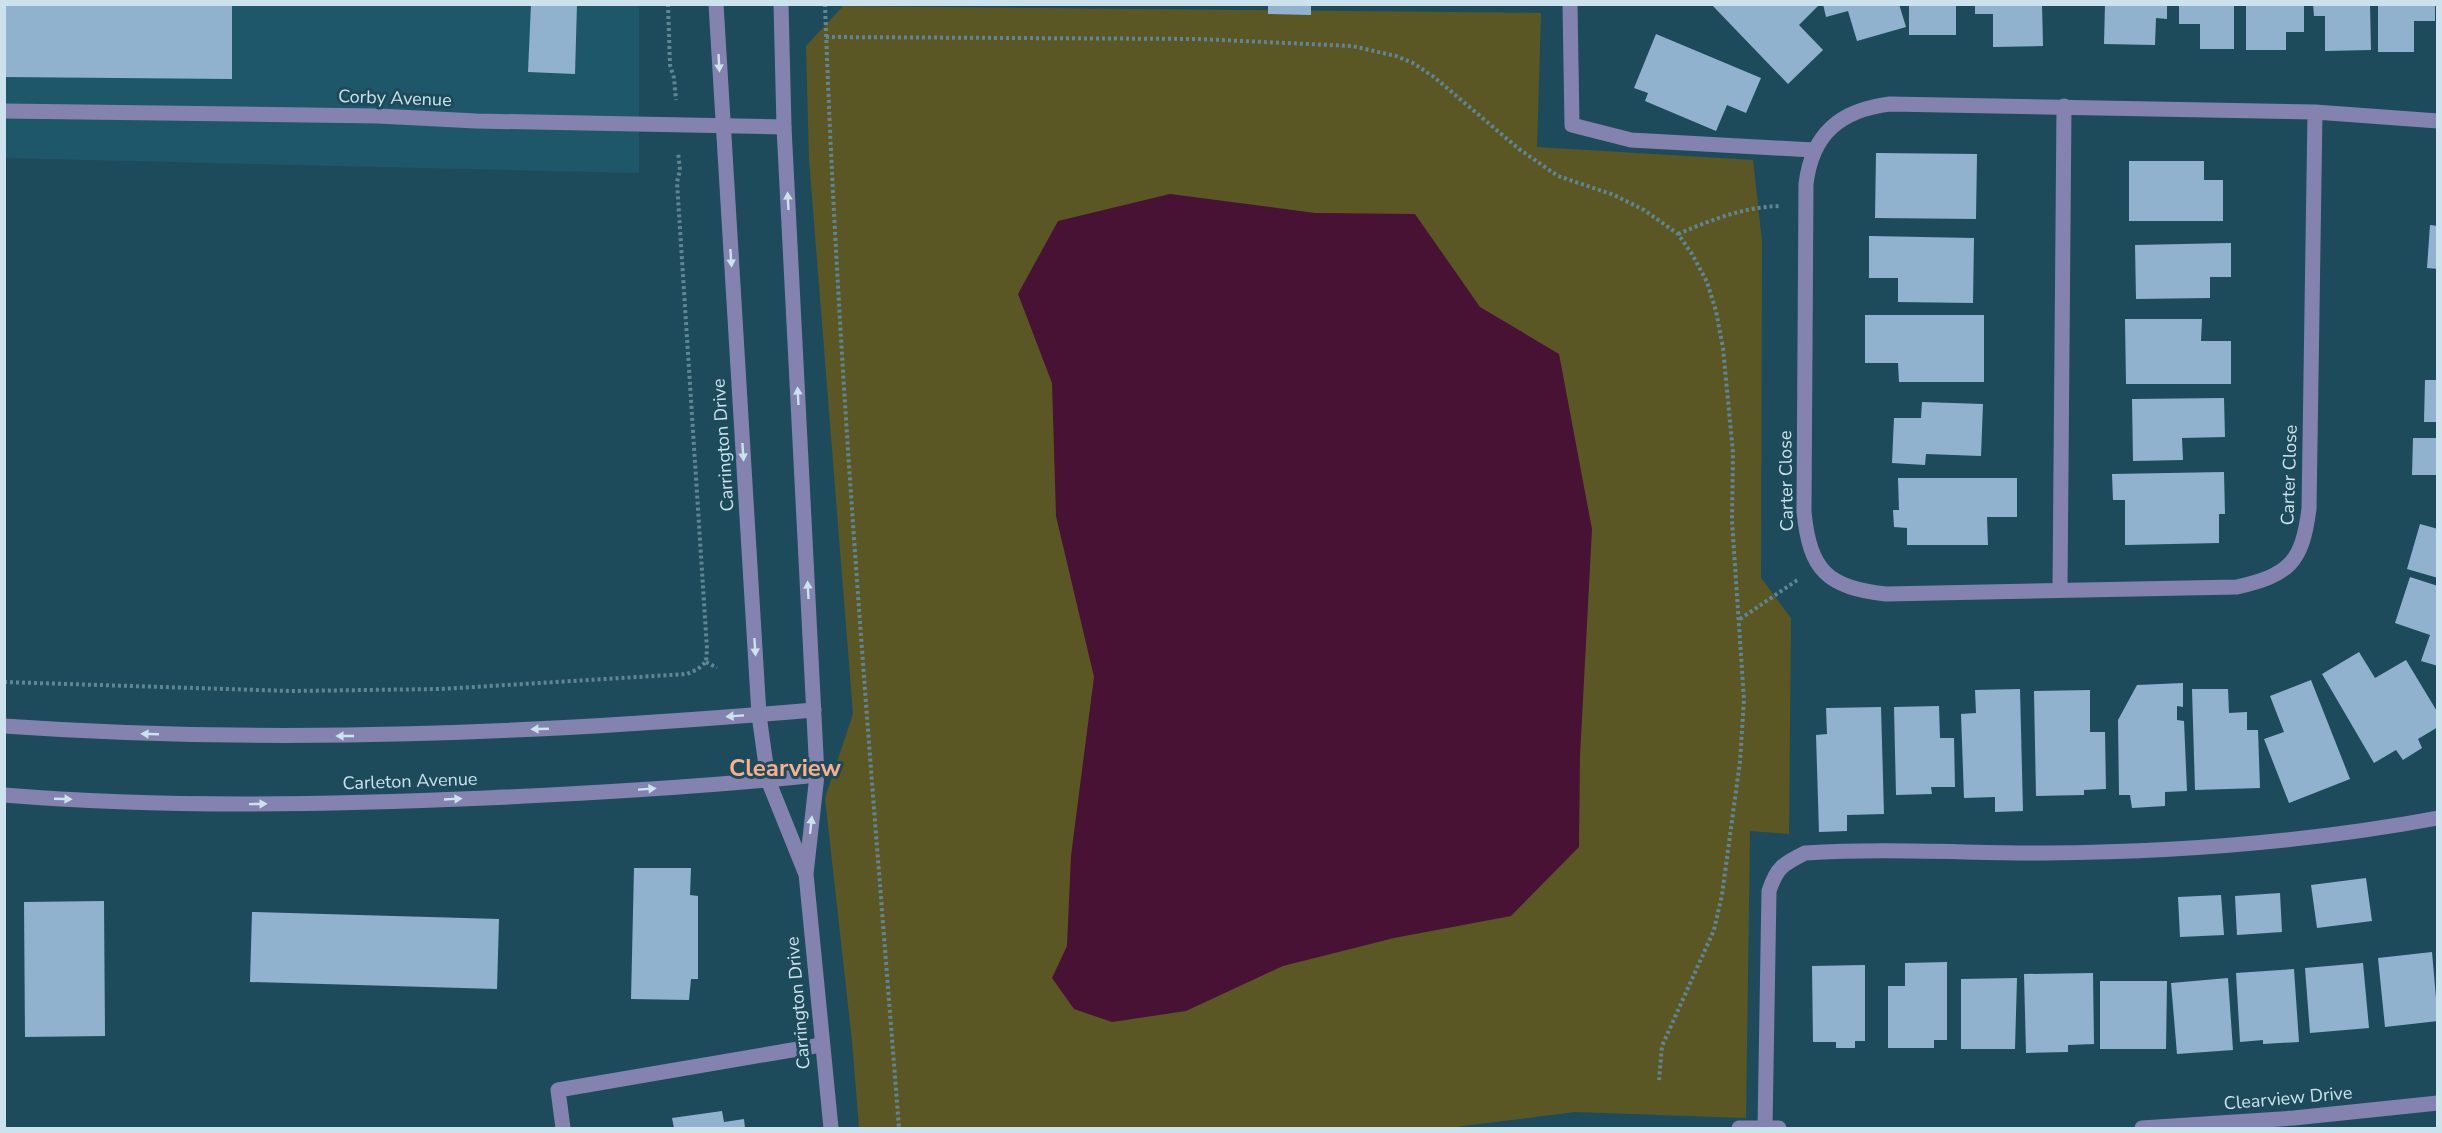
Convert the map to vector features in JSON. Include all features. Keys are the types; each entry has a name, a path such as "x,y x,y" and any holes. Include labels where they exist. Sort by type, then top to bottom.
{"street":[{"name":"Carrington Drive","path":"716,4 759,715 768,780 806,874"},
{"name":"Carrington Drive","path":"781,4 784,127 817,775 806,874 821,1045 831,1128"},
{"path":"1570,4 1572,125 1631,140 1813,150"},
{"name":"Carter Close","path":"2315,112 2309,509 2305,540 2284,571 2265,581 2237,587 1886,594 1857,591 1830,577 1814,560 1807,539 1804,512 1808,167 1813,150 1824,134 1841,119 1872,106 1890,104 2315,112 2438,121"},
{"path":"2060,590 2064,106"},
{"name":"Corby Avenue","path":"4,111 378,116 476,121 784,127"},
{"path":"4,726 212,736 363,735 558,728 814,710"},
{"name":"Carleton Avenue","path":"4,795 66,800 237,804 392,802 570,794 817,775"},
{"path":"1765,1128 1769,891 1774,876 1783,864 1805,853 2046,853 2168,849 2262,842 2438,818"},
{"path":"563,1128 558,1090 821,1045"},
{"name":"Clearview Drive","path":"2142,1128 2294,1118 2438,1103"},
{"path":"1739,1128 1779,1128"}],"path":[{"path":"668,4 670,65 674,78"},
{"path":"825,4 838,287 855,556 899,1128"},
{"path":"826,37 1198,39 1341,45 1374,50 1413,63 1434,77 1520,149 1558,176 1614,195 1644,210 1677,234 1692,254 1707,282 1723,348 1733,453 1732,521 1744,700 1740,761 1722,895 1714,930 1662,1046 1659,1080"},
{"path":"4,682 278,691 441,689 687,674 698,669 706,662 707,648 677,182 680,170"},
{"path":"1677,234 1721,216 1748,209 1806,205"},
{"path":"1740,620 1819,565"},
{"path":"706,662 717,668"}],"shaded area":[{"path":"5,5 639,5 639,173 5,158"},
{"path":"843,6 1541,13 1537,147 1753,160 1762,241 1761,578 1791,618 1789,834 1750,831 1746,1118 1575,1112 1447,1128 859,1128 852,1041 825,798 853,714 809,159 806,46"},
{"path":"1170,194 1315,213 1415,214 1480,307 1559,354 1592,529 1580,756 1579,847 1511,916 1394,938 1283,966 1186,1011 1112,1022 1074,1009 1052,978 1067,946 1071,856 1094,677 1056,516 1052,383 1018,294 1058,221"}],"building":[{"path":"4,4 232,4 232,79 4,77"},
{"path":"531,4 577,4 575,74 528,72"},
{"path":"1268,4 1311,4 1311,15 1268,14"},
{"path":"1711,4 1816,4 1818,6 1799,25 1823,50 1788,84"},
{"path":"1823,4 1899,4 1906,27 1857,41 1848,11 1826,17"},
{"path":"1909,4 1956,4 1956,35 1909,35"},
{"path":"1975,4 2042,4 2043,46 1993,47 1993,14 1975,14"},
{"path":"2105,4 2167,4 2167,19 2156,18 2155,45 2104,44"},
{"path":"2179,4 2234,4 2234,49 2200,49 2200,24 2179,24"},
{"path":"2246,4 2304,4 2304,32 2286,32 2286,50 2246,50"},
{"path":"2313,4 2370,4 2371,50 2325,51 2325,16 2314,16"},
{"path":"2378,4 2435,4 2435,21 2414,21 2414,52 2378,52"},
{"path":"1656,34 1761,78 1746,113 1727,105 1716,131 1645,101 1648,93 1634,88"},
{"path":"1876,153 1977,154 1976,219 1875,218"},
{"path":"2129,161 2204,161 2204,180 2223,180 2223,221 2129,221"},
{"path":"2430,225 2438,226 2438,269 2427,268"},
{"path":"1869,236 1974,238 1973,303 1898,302 1898,278 1869,278"},
{"path":"2231,243 2231,277 2210,277 2210,298 2136,299 2135,245"},
{"path":"1865,315 1984,315 1984,382 1899,382 1898,363 1865,363"},
{"path":"2125,319 2202,319 2201,341 2231,341 2231,384 2126,384"},
{"path":"2425,380 2438,380 2438,422 2424,422"},
{"path":"2224,398 2225,437 2182,438 2183,460 2133,461 2132,399"},
{"path":"1922,402 1983,404 1981,456 1926,454 1925,465 1892,463 1894,418 1921,418"},
{"path":"2413,438 2438,438 2438,475 2412,475"},
{"path":"2224,472 2225,514 2219,514 2219,543 2125,545 2125,500 2113,500 2112,474"},
{"path":"1898,478 2017,478 2017,517 1987,517 1988,545 1907,545 1907,528 1894,527 1893,510 1899,510"},
{"path":"2420,524 2438,529 2438,578 2407,569"},
{"path":"2410,577 2438,586 2438,666 2421,661 2430,635 2395,623"},
{"path":"2359,652 2375,678 2406,660 2438,713 2438,727 2418,739 2422,748 2403,760 2396,750 2374,763 2322,674"},
{"path":"2311,680 2350,779 2289,803 2264,739 2284,732 2270,696"},
{"path":"2183,683 2183,707 2177,706 2177,720 2184,721 2187,791 2165,792 2165,806 2132,808 2130,795 2119,795 2118,720 2137,685"},
{"path":"2020,689 2023,811 1995,812 1995,797 1964,798 1961,714 1976,713 1975,690"},
{"path":"2192,689 2228,689 2229,713 2247,712 2247,730 2258,730 2260,788 2195,790"},
{"path":"2090,690 2090,732 2105,732 2106,789 2084,790 2084,795 2036,796 2034,691"},
{"path":"1939,706 1940,738 1954,738 1955,787 1931,787 1932,794 1896,795 1894,707"},
{"path":"1881,707 1884,814 1847,815 1847,831 1819,832 1816,735 1827,734 1826,708"},
{"path":"634,868 691,868 690,895 698,896 698,979 691,979 689,1000 631,999"},
{"path":"2366,878 2372,921 2317,928 2311,885"},
{"path":"2280,893 2282,932 2237,935 2235,896"},
{"path":"2221,895 2224,935 2180,937 2178,897"},
{"path":"104,901 105,1036 25,1037 24,902"},
{"path":"252,912 499,919 497,989 250,982"},
{"path":"2432,952 2438,1021 2385,1027 2378,958"},
{"path":"1947,962 1947,1040 1934,1040 1934,1048 1888,1048 1888,986 1905,986 1905,963"},
{"path":"2363,963 2369,1028 2310,1033 2305,968"},
{"path":"1865,965 1865,1041 1855,1041 1855,1048 1836,1048 1836,1042 1813,1042 1812,966"},
{"path":"2294,969 2299,1042 2263,1044 2263,1040 2240,1042 2236,973"},
{"path":"2093,973 2094,1044 2068,1045 2068,1052 2026,1053 2024,974"},
{"path":"2017,978 2015,1049 1961,1049 1961,979"},
{"path":"2228,978 2233,1050 2177,1054 2171,983"},
{"path":"2100,981 2167,981 2166,1049 2100,1049"},
{"path":"722,1111 724,1122 744,1119 745,1128 674,1128 672,1118"}],"district":[{"name":"Clearview","path":"785,768"}]}
